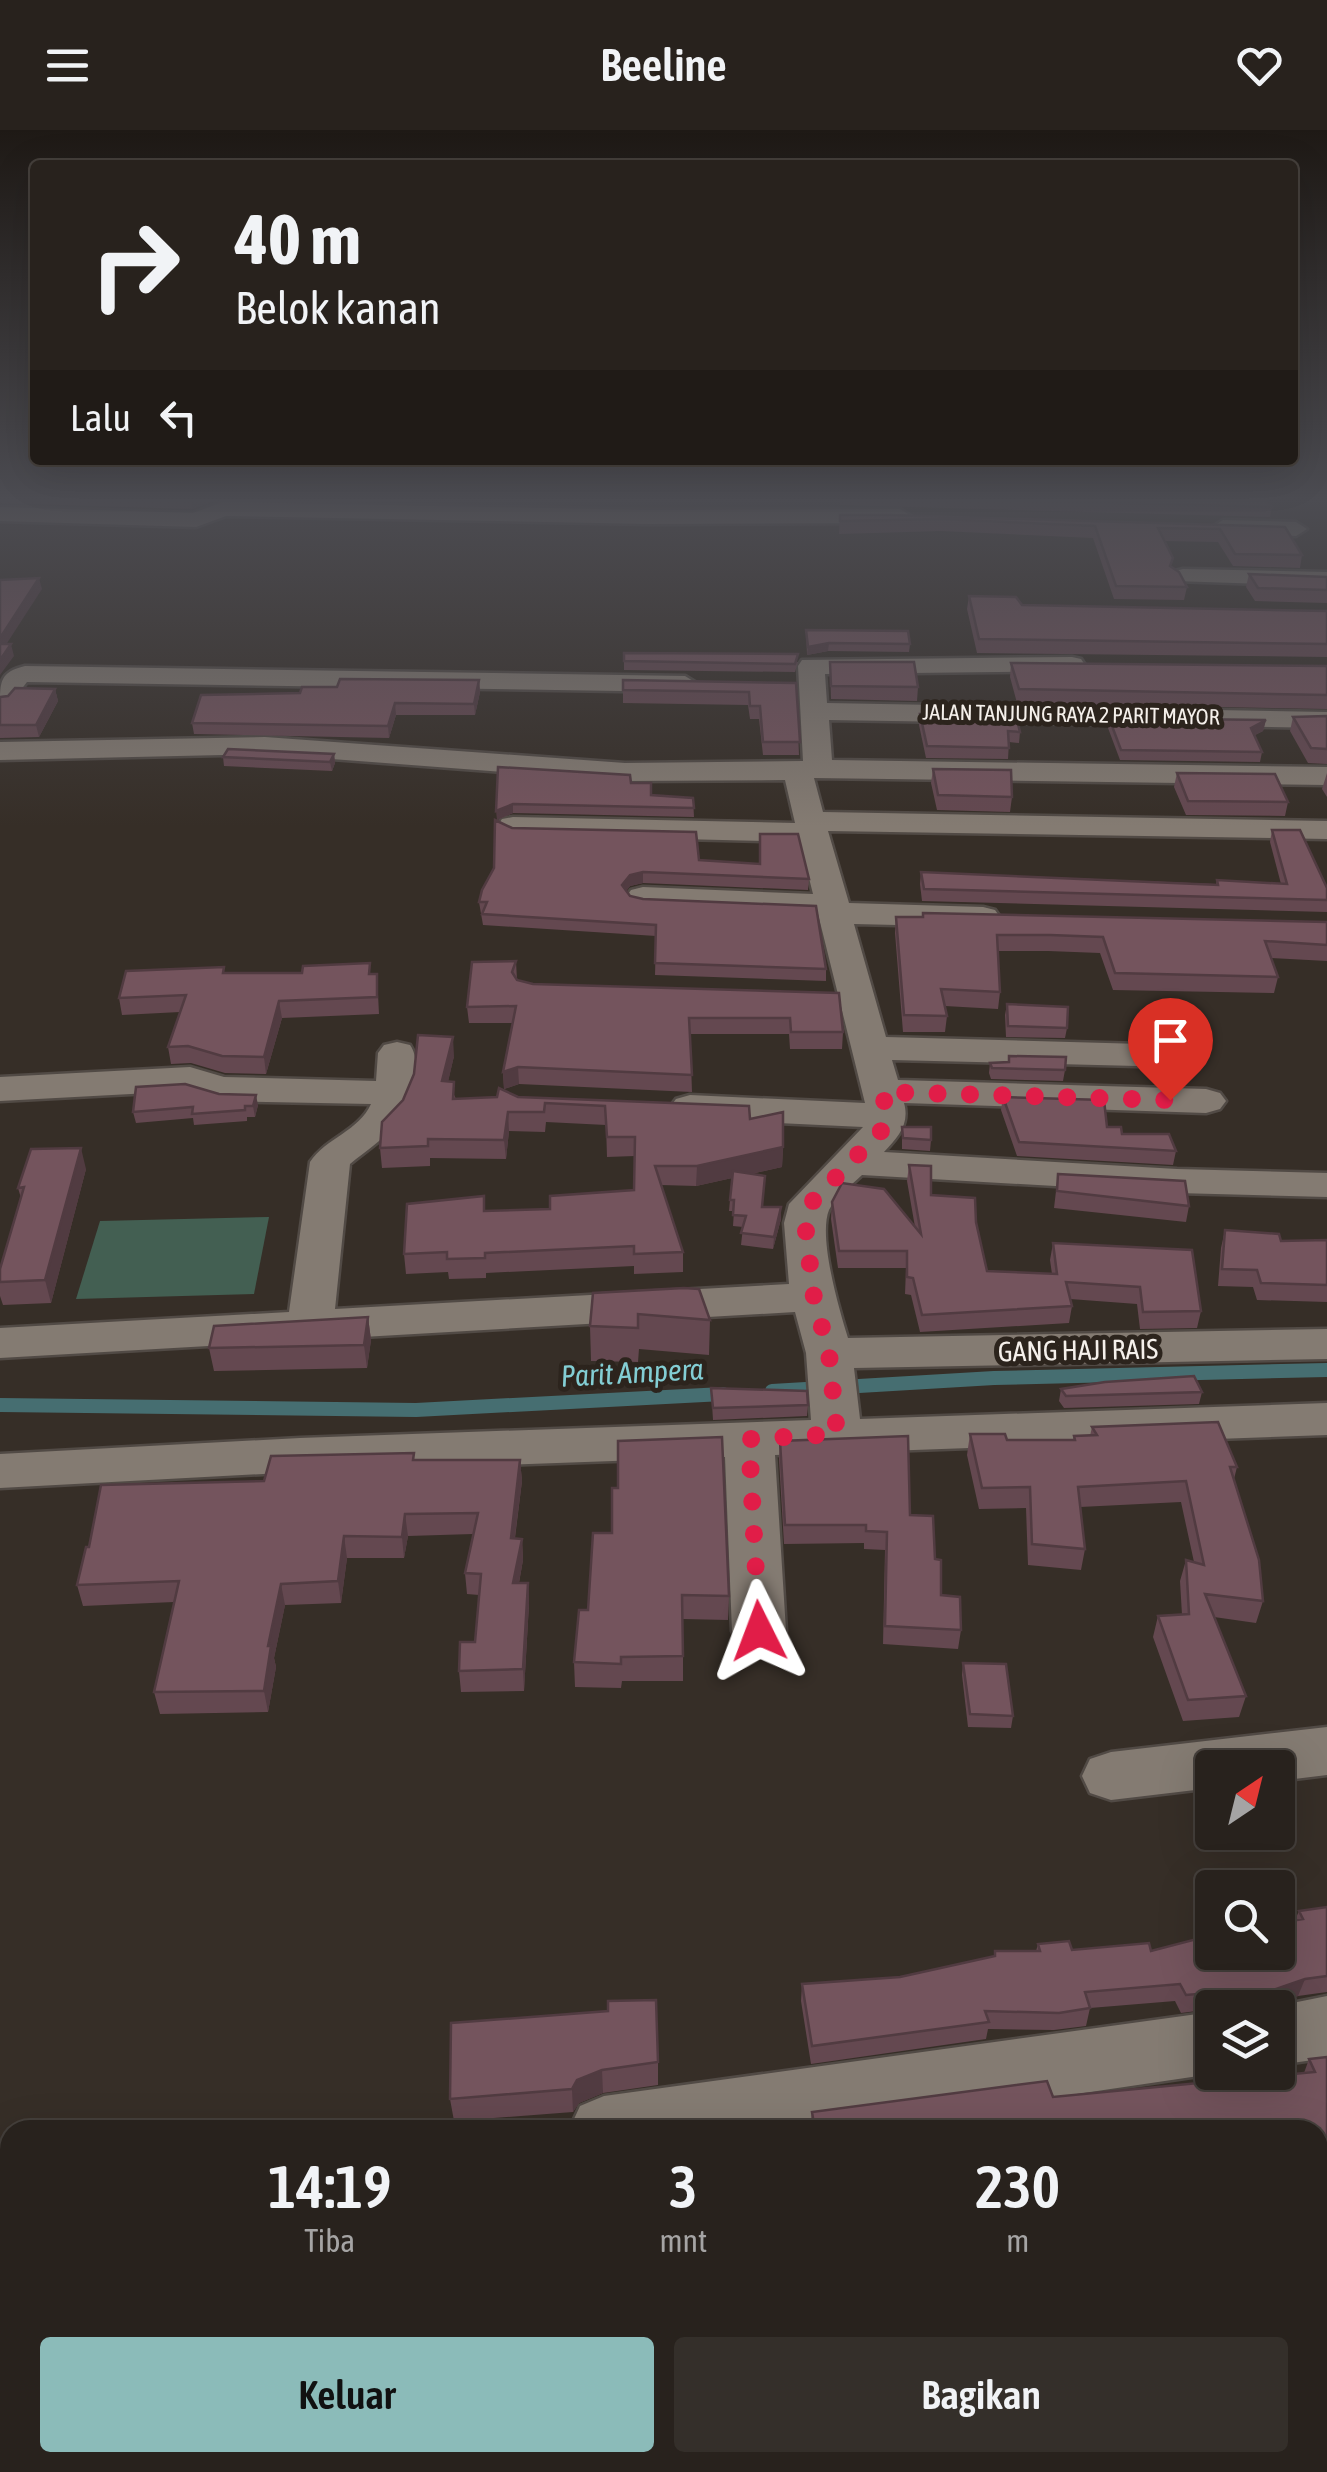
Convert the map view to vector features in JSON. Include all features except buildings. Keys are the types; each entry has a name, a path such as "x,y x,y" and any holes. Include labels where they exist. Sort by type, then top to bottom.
{"street":[{"name":"JALAN TANJUNG RAYA 2 PARIT MAYOR","path":"1100,666 828,663 811,666 807,693 1327,720"},
{"path":"0,698 15,678 25,674 720,684"},
{"path":"807,693 811,827 885,1104 882,1130 810,1204 805,1223 814,1298 832,1390"},
{"path":"0,750 300,747 543,768 1327,776"},
{"path":"514,826 1327,830"},
{"path":"643,897 1012,918"},
{"path":"818,995 855,996"},
{"path":"872,1048 1178,1056"},
{"path":"0,1089 190,1078 221,1089 396,1073 390,1114 381,1125 338,1151 330,1162 310,1325"},
{"path":"656,1106 1206,1101"},
{"path":"852,1162 1327,1186"},
{"path":"0,1343 814,1298"},
{"name":"GANG HAJI RAIS","path":"832,1390 1327,1344"},
{"path":"0,1472 300,1454 749,1439 832,1390 1327,1418"},
{"path":"749,1439 759,1631"},
{"path":"1111,1776 1327,1751"},
{"path":"1295,2032 1327,2027"},
{"path":"740,2120 794,2116 1195,2046"}],"green space":[{"path":"269,1217 254,1294 76,1299 100,1221"}],"waterway":[{"name":"Parit Ampera","path":"842,1387 994,1378 1327,1370 1274,1371"},
{"name":"Parit Ampera","path":"772,1391 823,1388"},
{"name":"Parit Ampera","path":"0,1405 416,1410 723,1394"}],"route":[{"path":"759,1631 749,1439 837,1434 829,1353 814,1298 805,1223 810,1204 882,1130 888,1116 882,1092 1170,1100"}]}
